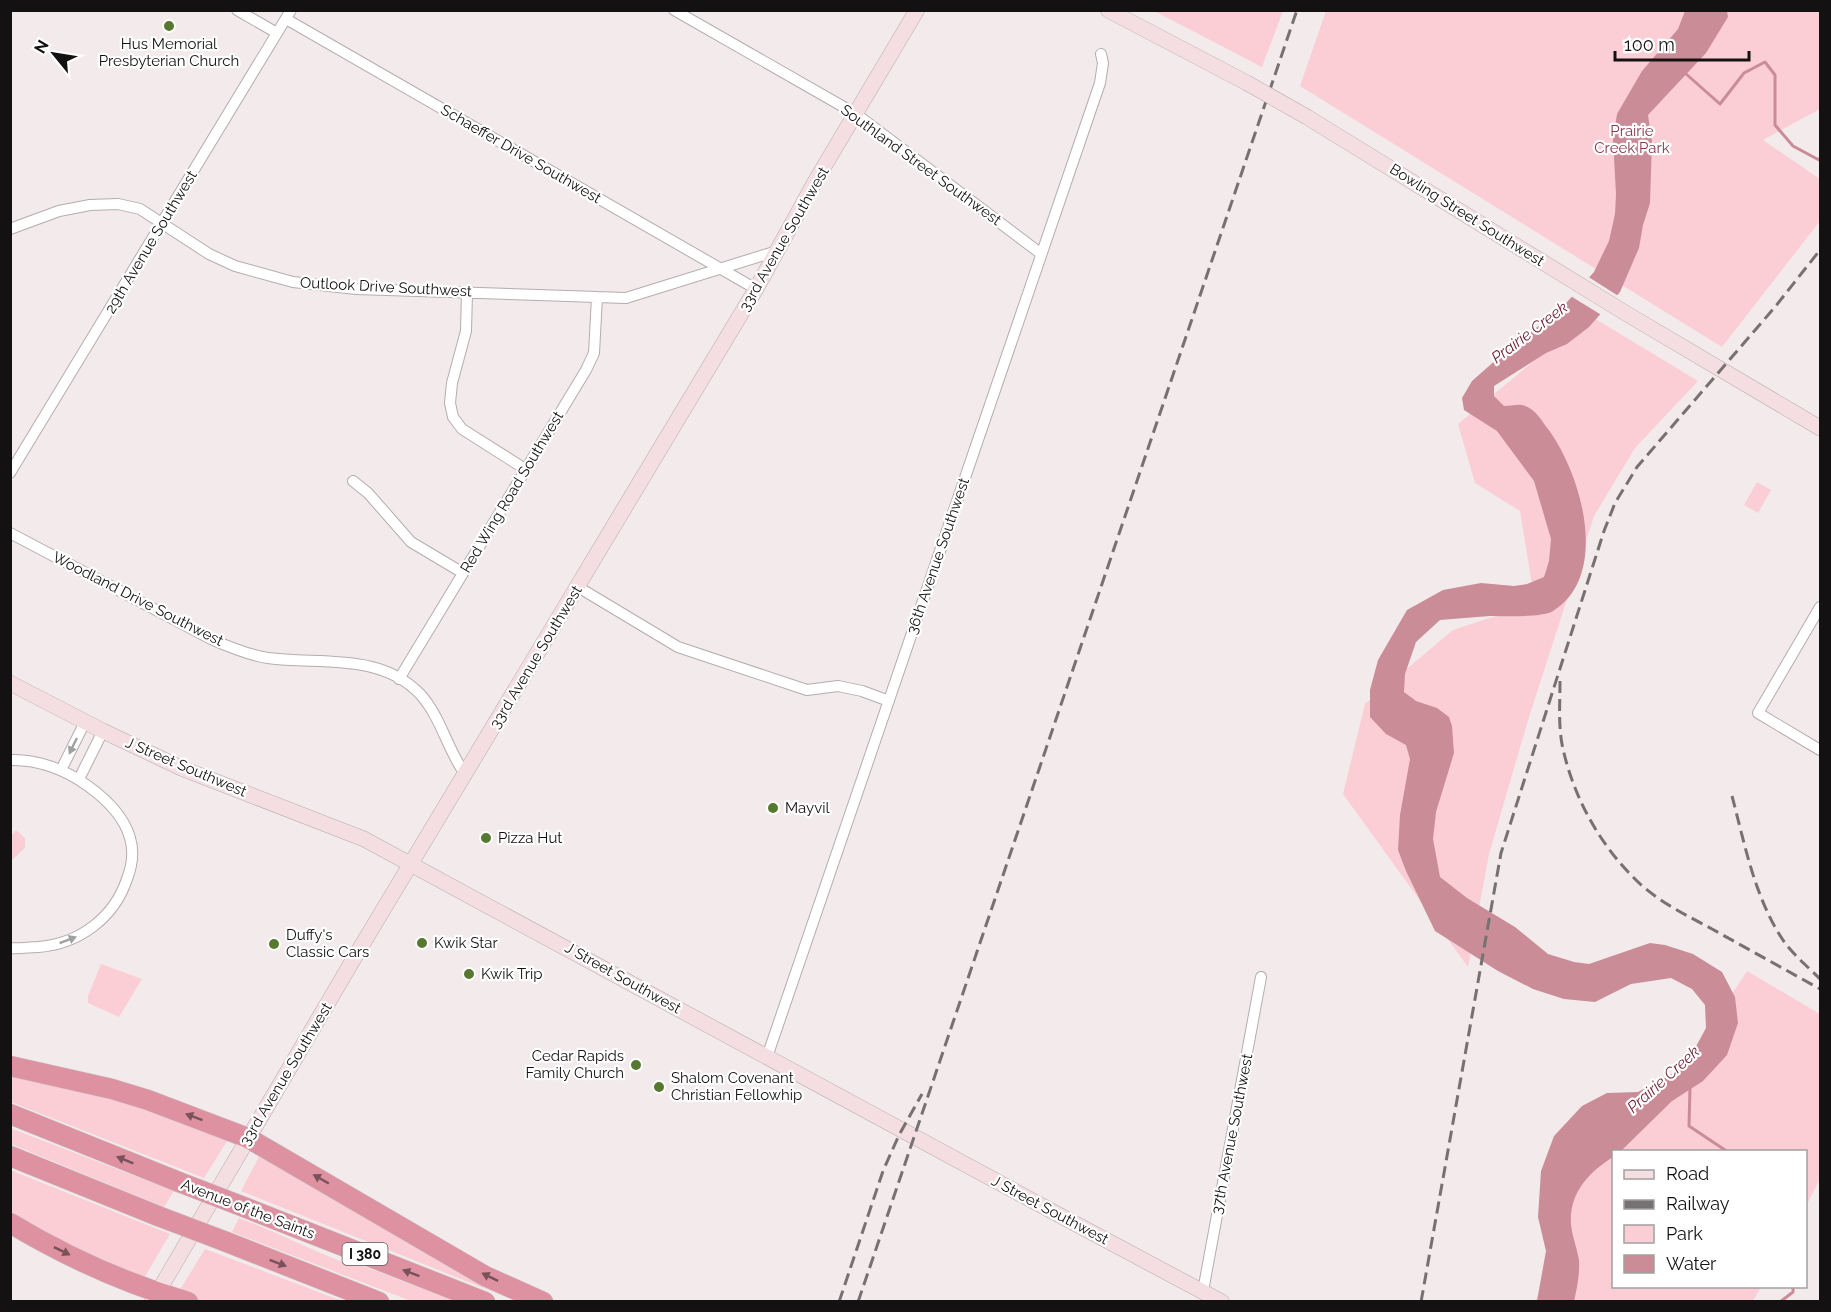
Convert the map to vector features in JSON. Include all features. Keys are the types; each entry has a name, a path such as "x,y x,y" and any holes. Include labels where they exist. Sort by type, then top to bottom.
{"highway":[{"path":"10,1066 112,1089 148,1100 248,1138 485,1276 543,1302"},
{"name":"Avenue of the Saints","path":"10,1113 486,1302"},
{"name":"I 380","path":"10,1156 379,1302"},
{"path":"10,1223 154,1297 188,1302"}],"street":[{"path":"237,10 277,33"},
{"name":"Southland Street Southwest","path":"674,10 856,114 1040,253"},
{"name":"33rd Avenue Southwest","path":"154,1297 756,289 816,180 917,10"},
{"name":"Bowling Street Southwest","path":"1108,10 1307,117 1627,314 1821,428"},
{"name":"29th Avenue Southwest","path":"10,473 289,15"},
{"name":"Schaeffer Drive Southwest","path":"289,15 756,289"},
{"name":"36th Avenue Southwest","path":"767,1057 1100,83 1103,63 1101,54"},
{"name":"Outlook Drive Southwest","path":"10,229 59,212 90,205 118,204 140,210 163,222 209,254 226,262 293,282 356,289 626,298 777,251"},
{"path":"467,292 466,331 452,383 450,403 453,417 462,429 525,469"},
{"name":"Red Wing Road Southwest","path":"399,679 586,370 594,353 597,297"},
{"path":"353,481 368,493 411,542 463,573"},
{"name":"Woodland Drive Southwest","path":"10,533 206,636 240,651 268,658 375,667 399,679 419,693 434,712 457,764 465,774"},
{"path":"578,587 678,647 807,690 838,686 889,701"},
{"path":"1821,607 1758,713 1821,750"},
{"name":"J Street Southwest","path":"10,683 181,768 364,839 1222,1302"},
{"path":"61,770 85,722"},
{"path":"79,779 104,731"},
{"path":"10,760 34,762 61,770 79,779 113,806 131,839 133,853 130,872 123,891 111,911 97,924 78,936 53,946 10,948"},
{"name":"37th Avenue Southwest","path":"1203,1291 1261,977"}],"green space":[{"path":"1154,11 1283,11 1262,67"},
{"name":"Prairie Creek Park","path":"1326,11 1820,11 1820,109 1763,140 1820,179 1820,221 1722,347 1300,86"},
{"path":"1589,315 1698,381 1635,448 1594,516 1529,717 1489,854 1468,967 1343,794 1365,704 1453,630 1535,603 1520,511 1475,483 1458,424"},
{"path":"1757,482 1771,490 1758,513 1744,505"},
{"path":"16,830 25,838 25,848 11,861 11,836"},
{"path":"101,964 142,979 119,1017 88,1003 88,996"},
{"path":"1747,971 1820,1014 1820,1179 1807,1204 1807,1150 1612,1150 1612,1288 1760,1288 1753,1301 1536,1302 1561,1201 1681,1072"},
{"path":"10,1070 120,1098 227,1138 227,1141 204,1178 11,1102"},
{"path":"10,1128 174,1191 164,1207 11,1144"},
{"path":"261,1153 528,1301 516,1301 241,1191"},
{"path":"10,1170 170,1234 144,1278 141,1279 11,1217"},
{"path":"239,1218 343,1262 345,1259 455,1301 411,1301 232,1232"},
{"path":"205,1249 342,1301 200,1301 178,1293"}],"water":[{"name":"Prairie Creek","path":"1685,11 1727,11 1728,17 1706,53 1648,115 1652,142 1650,203 1639,248 1620,292 1589,327 1567,344 1546,353 1494,386 1494,396 1504,406 1522,405 1537,415 1560,448 1571,471 1585,523 1586,549 1581,574 1571,595 1553,611 1547,613 1531,616 1490,616 1440,620 1416,642 1405,674 1404,692 1416,701 1437,708 1449,717 1452,726 1454,753 1436,812 1433,839 1440,877 1467,898 1515,927 1548,954 1589,964 1650,943 1665,945 1693,954 1722,972 1735,997 1738,1023 1727,1055 1703,1081 1672,1101 1622,1150 1612,1150 1612,1158 1596,1169 1577,1193 1571,1213 1579,1265 1574,1301 1537,1301 1546,1251 1538,1217 1541,1171 1554,1136 1582,1106 1607,1093 1638,1092 1672,1074 1693,1052 1706,1028 1705,1005 1692,989 1671,978 1631,984 1595,1002 1564,999 1533,989 1498,971 1435,931 1398,850 1400,815 1410,759 1406,745 1386,734 1370,717 1370,690 1378,660 1407,610 1443,590 1481,583 1514,586 1527,584 1544,577 1549,561 1551,539 1534,481 1497,431 1464,410 1462,398 1472,381 1514,344 1559,311 1594,272 1609,241 1615,214 1613,140 1617,114 1642,71 1678,29"}],"pier":[{"path":"1587,276 1620,297 1603,316 1569,295"}],"waterway":[{"path":"1685,73 1720,104 1744,73 1765,62 1775,75 1775,125 1793,146 1819,160 1820,158"},
{"path":"1690,1087 1689,1126 1725,1150"},
{"path":"1780,1302 1793,1292 1793,1288"}],"railway":[{"path":"858,1302 1297,10"},
{"path":"1421,1302 1501,853 1604,531 1615,503 1637,467 1775,307 1820,250"},
{"path":"1560,681 1560,732 1568,767 1581,803 1611,852 1653,895 1820,989"},
{"path":"1732,796 1752,872 1766,909 1785,943 1820,979"},
{"path":"839,1302 883,1171 899,1135 922,1094"}],"place":[{"name":"Hus Memorial Presbyterian Church","path":"169,26"},
{"name":"Mayvil","path":"773,808"},
{"name":"Pizza Hut","path":"486,838"},
{"name":"Kwik Star","path":"422,943"},
{"name":"Duffy's Classic Cars","path":"274,944"},
{"name":"Kwik Trip","path":"469,974"},
{"name":"Cedar Rapids Family Church","path":"636,1065"},
{"name":"Shalom Covenant Christian Fellowhip","path":"659,1087"}]}
